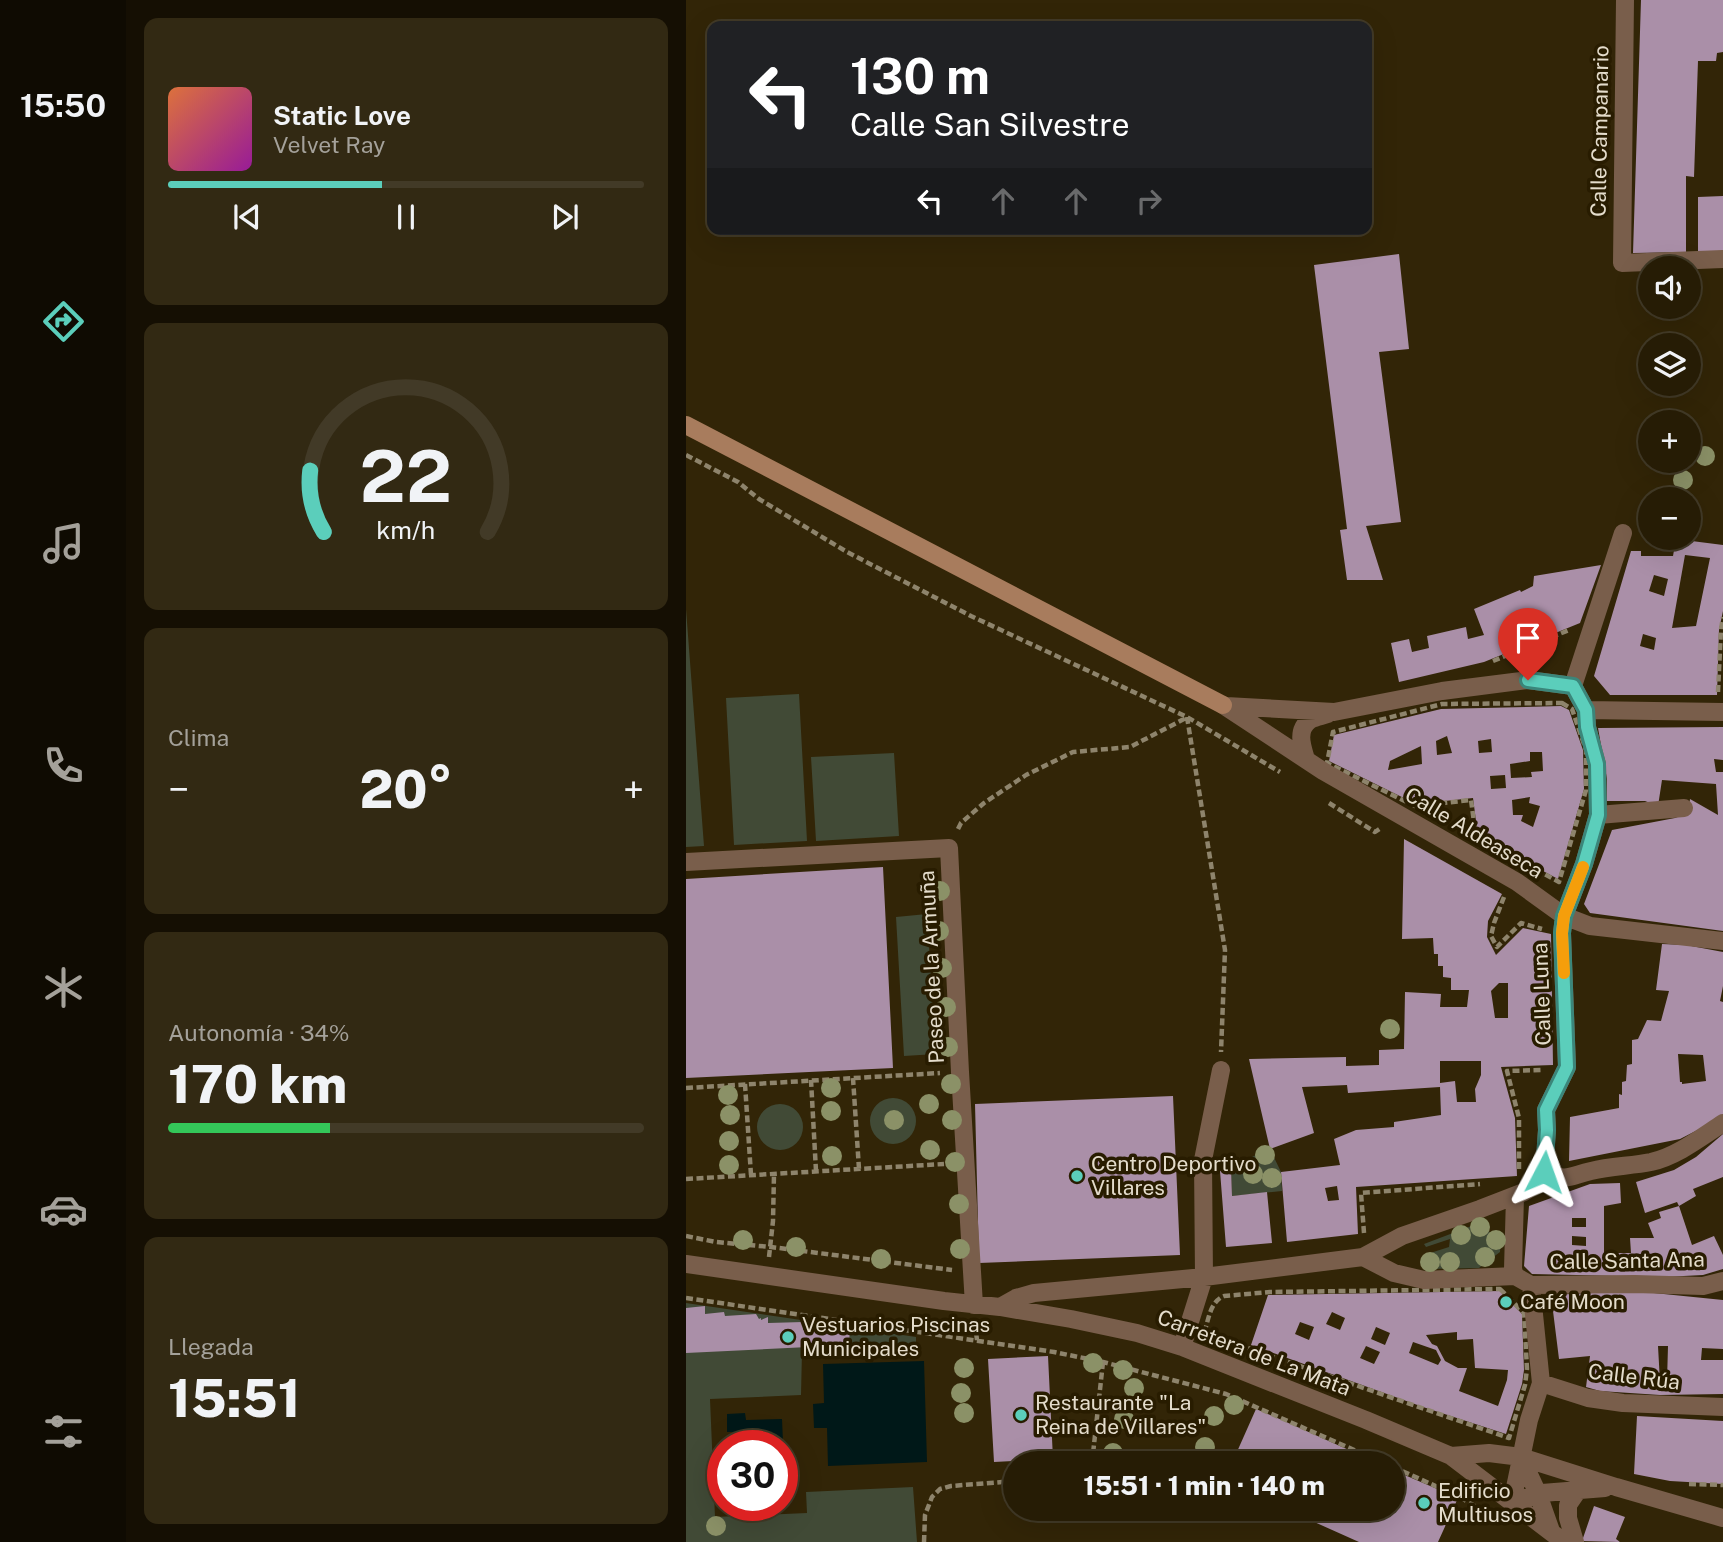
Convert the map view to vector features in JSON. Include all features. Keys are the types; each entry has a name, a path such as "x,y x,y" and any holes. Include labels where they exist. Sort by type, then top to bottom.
{"street":[{"name":"Calle Campanario","path":"1625,0 1622,263 1723,259"},
{"path":"686,425 1223,705 1334,712"},
{"path":"1306,759 1301,746 1301,733 1309,721 1334,712 1442,691 1528,680 1573,686 1623,533"},
{"name":"Calle Luna","path":"1544,1172 1546,1110 1567,1067 1563,924 1598,815 1597,764 1587,727 1586,710 1573,686"},
{"path":"1586,710 1721,704"},
{"name":"Calle Aldeaseca","path":"1223,705 1323,771 1409,814 1517,882 1563,924 1723,941"},
{"path":"1598,815 1684,808"},
{"name":"Paseo de la Armuña","path":"686,862 949,848 974,1305"},
{"path":"1182,1347 1203,1277 1203,1160 1221,1070"},
{"path":"1517,1188 1524,1192 1536,1184 1544,1172 1557,1178 1568,1179 1590,1171 1653,1161 1682,1150 1723,1123"},
{"path":"1000,1307 1016,1298 1034,1293 1203,1277 1364,1248 1480,1209 1517,1188"},
{"path":"1515,1276 1517,1188"},
{"path":"1364,1248 1394,1273 1424,1280 1515,1276 1531,1285 1541,1382 1512,1502 1538,1494 1616,1487"},
{"name":"Carretera de La Mata","path":"686,1265 1000,1307 1137,1333 1182,1347 1451,1456 1557,1537"},
{"name":"Calle Santa Ana","path":"1531,1285 1703,1286 1723,1281"},
{"name":"Calle Rúa","path":"1541,1382 1588,1398 1623,1403 1723,1407"},
{"path":"1451,1456 1489,1453 1521,1457 1723,1518"},
{"path":"1521,1457 1557,1537"},
{"path":"1575,1542 1568,1518 1569,1505 1579,1489"}],"path":[{"path":"686,455 738,482 759,499 847,552 971,616 1187,717 1285,775"},
{"path":"1721,704 1723,617"},
{"path":"1319,796 1375,832 1409,814 1471,800 1476,837 1559,883 1586,790 1586,750 1572,709 1562,703 1442,704 1333,732 1327,763 1409,814"},
{"path":"949,848 961,823 984,803 1026,775 1073,752 1130,747 1187,717"},
{"path":"1187,717 1225,950 1221,1070"},
{"path":"1506,892 1491,936 1497,947 1521,923 1554,932 1563,924"},
{"path":"1517,1188 1519,1118 1507,1071 1545,1070"},
{"path":"686,1088 960,1072"},
{"path":"853,1078 859,1169"},
{"path":"811,1080 816,1171"},
{"path":"745,1084 751,1175"},
{"path":"686,1179 965,1162"},
{"path":"764,1310 773,1221 774,1174"},
{"path":"1364,1248 1361,1193 1482,1184"},
{"path":"686,1236 716,1242 972,1271"},
{"path":"1500,1289 1524,1313 1526,1377 1509,1438 1207,1334 1205,1329 1214,1302 1224,1296 1270,1292 1500,1289"},
{"path":"686,1298 1054,1352 1103,1362 1226,1394 1357,1451"},
{"path":"1093,1451 1103,1362"},
{"path":"1405,1472 1458,1496 1489,1514"},
{"path":"924,1542 925,1515 932,1497 940,1489 1003,1482"}],"green space":[{"path":"686,609 704,846 686,847"},
{"path":"799,694 807,841 734,845 726,698"},
{"path":"894,753 899,836 816,841 811,757"},
{"path":"927,914 936,1054 904,1056 896,917"},
{"path":"893,1098 909,1105 916,1121 909,1137 893,1144 877,1137 870,1121 877,1105"},
{"path":"780,1104 796,1111 803,1127 796,1143 780,1150 764,1143 757,1127 764,1111"},
{"path":"1270,1149 1281,1172 1282,1191 1232,1196 1231,1166"},
{"path":"1474,1225 1501,1237 1500,1252 1479,1268 1427,1269 1427,1254 1449,1247 1450,1239 1426,1247 1424,1244"},
{"path":"686,1303 916,1337 916,1344 802,1351 801,1395 710,1399 711,1430 707,1430 707,1521 798,1521 798,1513 807,1513 806,1492 913,1487 917,1542 686,1542"}],"water":[{"path":"924,1361 927,1462 828,1466 827,1428 814,1428 813,1404 824,1403 823,1364"},
{"path":"745,1413 746,1420 782,1419 782,1430 727,1430 727,1414"}],"building":[{"path":"1641,0 1723,0 1723,52 1717,53 1716,61 1698,61 1694,177 1686,176 1686,252 1633,253"},
{"path":"1723,196 1723,251 1698,251 1698,197"},
{"path":"1399,254 1409,349 1379,352 1401,522 1366,526 1383,580 1347,580 1340,530 1347,529 1314,265"},
{"path":"1701,542 1723,545 1723,611 1719,630 1717,695 1610,695 1594,676 1631,551 1641,551 1641,556 1673,556 1674,550 1701,550","holes":["1685,555 1710,558 1696,626 1672,628","1654,575 1668,579 1664,596 1649,591","1643,634 1656,638 1654,650 1640,646"]},
{"path":"1601,565 1580,623 1484,662 1399,682 1391,643 1409,639 1412,652 1429,648 1427,636 1466,627 1468,639 1484,635 1474,609 1533,586 1534,576"},
{"path":"1561,706 1569,710 1583,750 1584,789 1558,879 1478,836 1473,798 1416,804 1329,761 1334,735 1441,709","holes":["1447,736 1452,753 1437,755 1436,741","1491,739 1492,752 1479,753 1478,741","1421,746 1422,764 1388,770 1390,761","1530,752 1542,752 1543,771 1531,772 1532,777 1511,778 1510,764 1530,761","1505,775 1506,788 1491,789 1490,776","1530,797 1529,803 1540,806 1533,827 1521,821 1523,815 1513,815 1512,800"]},
{"path":"1723,727 1723,760 1714,759 1716,772 1723,772 1723,931 1590,913 1584,904 1612,830 1688,813 1690,799 1718,815 1716,784 1662,780 1658,806 1645,801 1607,801 1607,779 1598,728"},
{"path":"1404,839 1502,894 1488,921 1487,937 1496,955 1523,928 1551,934 1553,1065 1501,1067 1515,1118 1517,1176 1356,1187 1358,1234 1287,1242 1281,1172 1340,1165 1334,1139 1356,1130 1394,1127 1394,1122 1441,1115 1440,1087 1348,1093 1347,1085 1302,1087 1314,1133 1270,1149 1249,1059 1346,1057 1346,1066 1379,1065 1379,1050 1404,1049 1405,992 1441,994 1440,1007 1467,1007 1469,990 1451,990 1451,978 1443,977 1443,966 1438,966 1438,954 1434,954 1433,938 1402,939","holes":["1499,983 1508,983 1508,1018 1495,1018 1491,991","1440,1061 1481,1061 1481,1075 1475,1089 1476,1102 1457,1102 1455,1081 1440,1083","1337,1186 1339,1200 1328,1201 1325,1188"]},
{"path":"883,867 893,1068 686,1078 686,879"},
{"path":"1662,944 1686,945 1723,952 1720,1001 1723,1002 1723,1114 1719,1119 1680,1139 1569,1161 1570,1117 1619,1108 1619,1094 1622,1095 1622,1082 1626,1081 1627,1065 1632,1064 1632,1040 1638,1039 1647,1020 1661,1021 1669,991 1656,990","holes":["1678,1054 1703,1055 1706,1081 1682,1084"]},
{"name":"Centro Deportivo Villares","path":"1173,1096 1180,1255 979,1263 975,1104"},
{"path":"1723,1134 1723,1177 1693,1189 1696,1196 1679,1206 1677,1202 1645,1213 1636,1182 1674,1170 1696,1157"},
{"path":"1231,1166 1232,1196 1267,1192 1272,1243 1226,1247 1220,1171"},
{"path":"1620,1183 1621,1203 1604,1206 1604,1253 1631,1253 1630,1238 1654,1238 1648,1223 1661,1218 1659,1212 1679,1206 1692,1245 1714,1236 1723,1255 1723,1269 1703,1275 1664,1277 1532,1274 1524,1266 1529,1206 1590,1184","holes":["1572,1218 1586,1218 1586,1227 1572,1227","1572,1236 1586,1237 1586,1246 1572,1245"]},
{"path":"1500,1291 1522,1314 1524,1370 1506,1434 1251,1345 1268,1295","holes":["1332,1312 1345,1318 1340,1330 1326,1324","1300,1322 1314,1327 1309,1340 1295,1334","1376,1327 1390,1333 1385,1345 1371,1339","1457,1332 1457,1340 1473,1339 1475,1368 1508,1370 1498,1406 1459,1391 1467,1368 1458,1368 1445,1361 1437,1346 1432,1344 1426,1335","1413,1342 1436,1350 1441,1360 1438,1365 1409,1353","1366,1346 1380,1352 1374,1364 1360,1358"]},
{"path":"1634,1291 1723,1300 1723,1349 1702,1348 1701,1360 1723,1360 1723,1394 1660,1395 1600,1391 1586,1387 1590,1356 1559,1359 1551,1295","holes":["1658,1346 1668,1346 1667,1381 1660,1382"]},
{"name":"Vestuarios Piscinas Municipales","path":"705,1306 705,1314 756,1314 761,1320 768,1317 768,1323 803,1322 803,1330 850,1327 849,1345 686,1353 686,1308"},
{"name":"Restaurante \"La Reina de Villares\"","path":"1048,1356 1053,1451 1003,1451 1003,1462 994,1462 988,1359"},
{"name":"Edificio Multiusos","path":"1256,1409 1351,1451 1237,1451"},
{"path":"1637,1416 1723,1421 1723,1484 1670,1481 1634,1474"},
{"name":"Edificio Multiusos","path":"1405,1475 1458,1498 1438,1542 1359,1542 1312,1521 1405,1521"},
{"path":"1594,1506 1625,1517 1616,1539 1620,1542 1582,1541"}],"slow traffic":[{"path":"1564,973 1564,916 1583,867"}],"place":[{"name":"Centro Deportivo Villares","path":"1077,1176"},
{"name":"Café Moon","path":"1506,1302"},
{"name":"Vestuarios Piscinas Municipales","path":"788,1337"},
{"name":"Restaurante \"La Reina de Villares\"","path":"1021,1415"},
{"name":"Edificio Multiusos","path":"1424,1503"}],"route":[{"path":"1528,680 1573,686 1586,710 1587,727 1597,764 1598,815 1584,864 1564,916 1562,933 1567,1067 1546,1110 1544,1172"}]}
